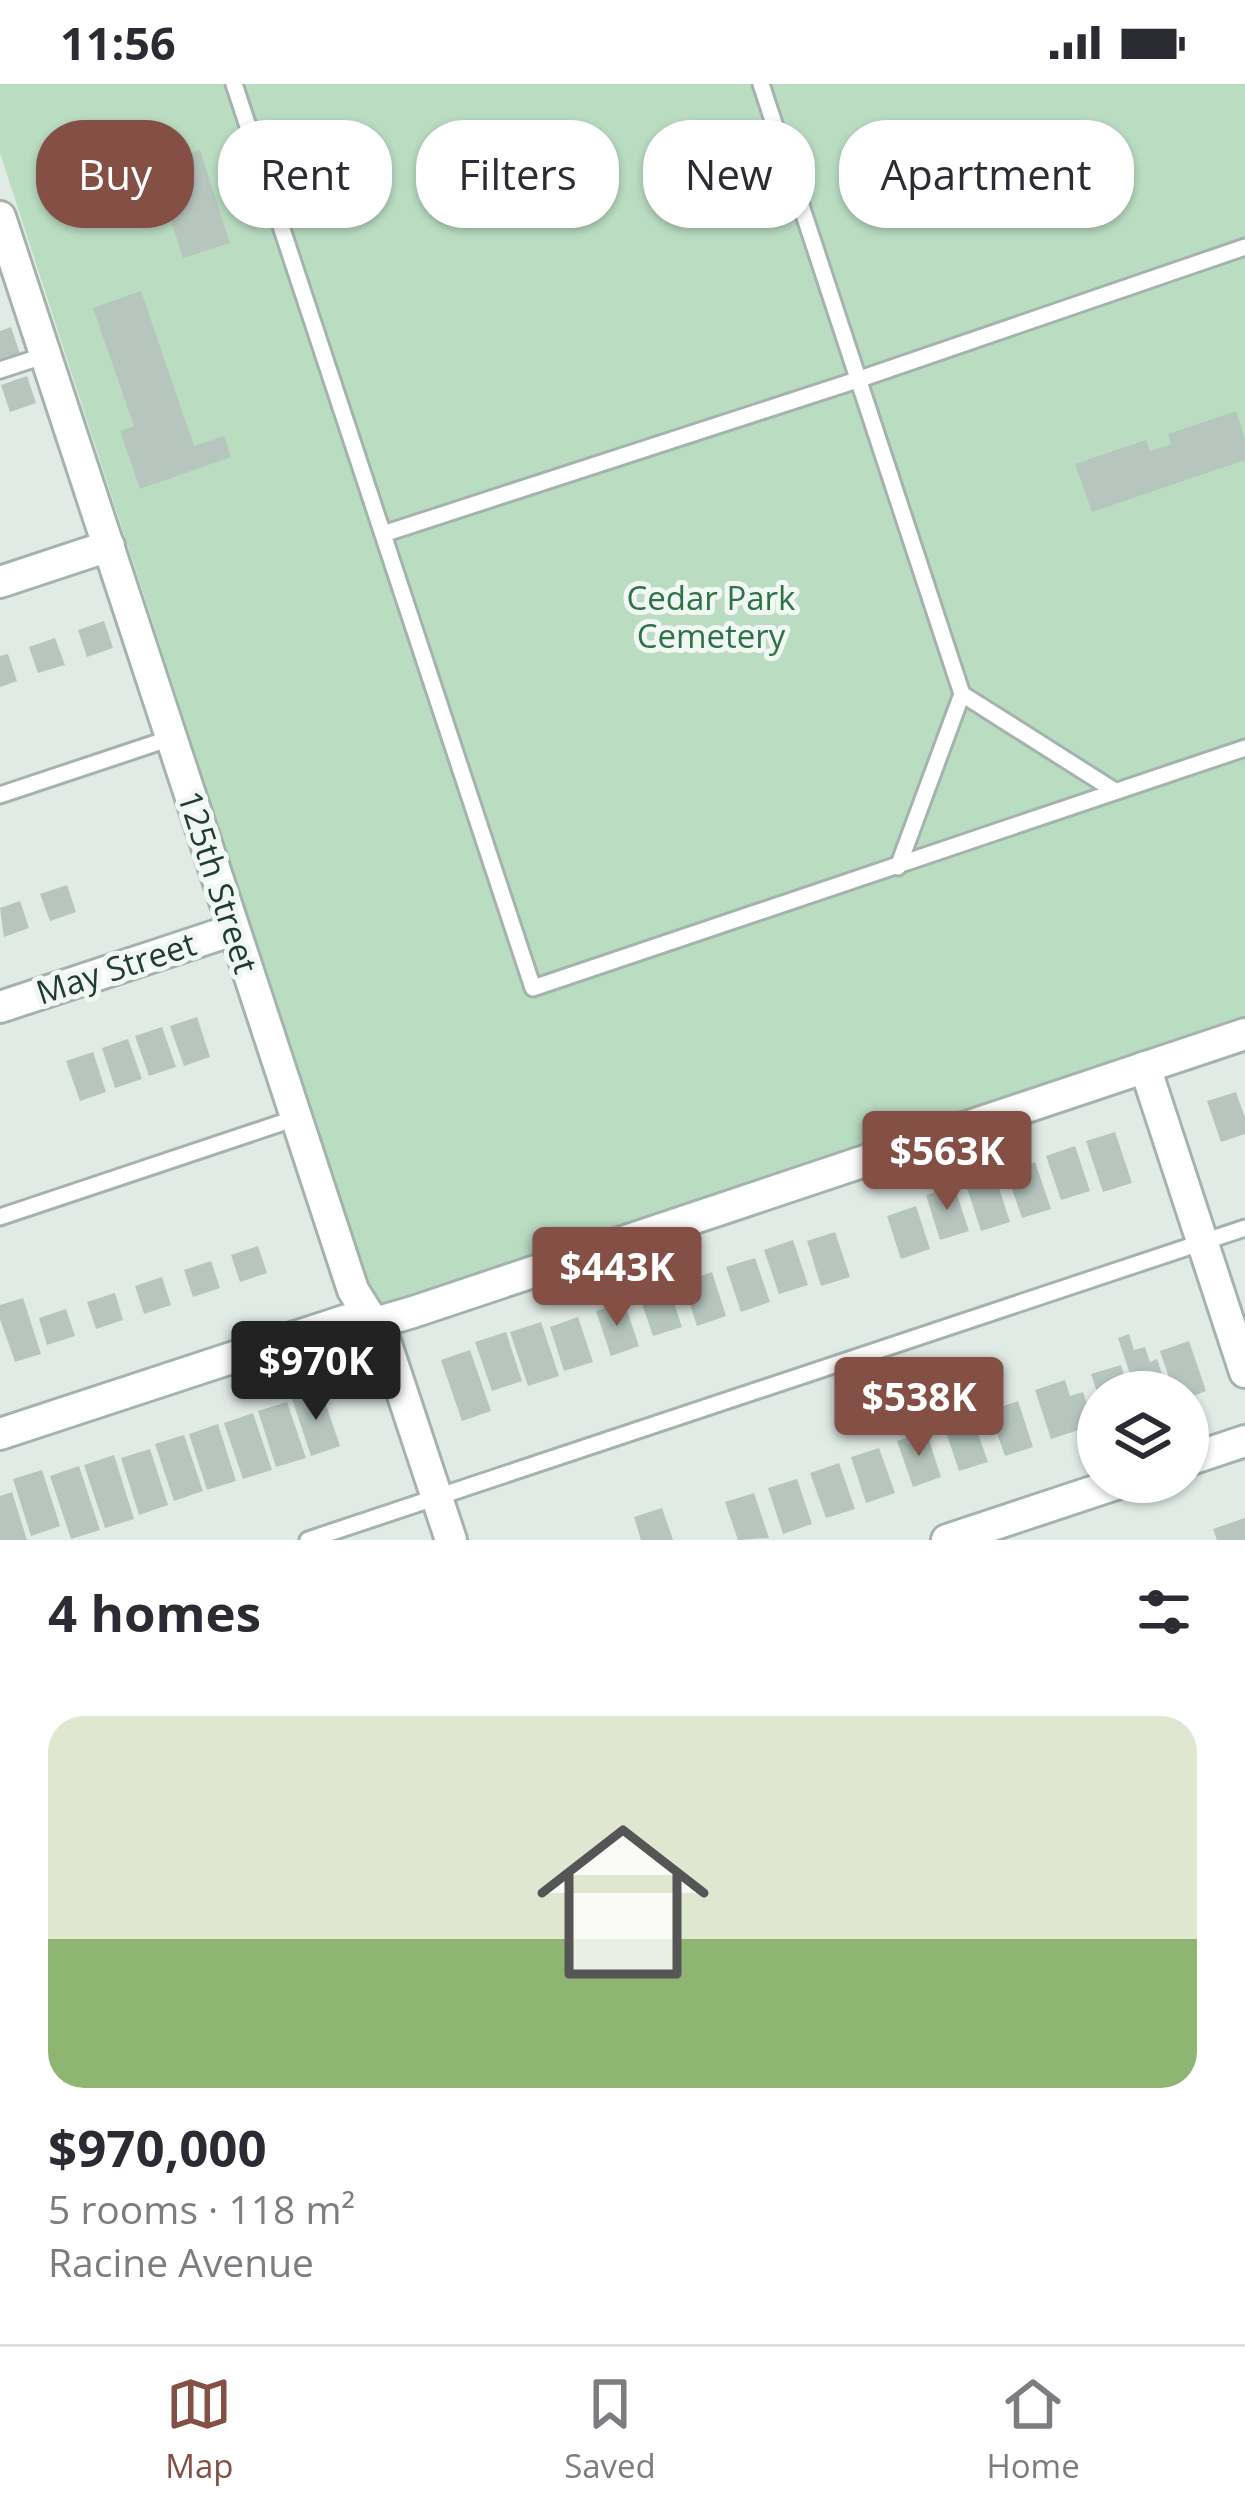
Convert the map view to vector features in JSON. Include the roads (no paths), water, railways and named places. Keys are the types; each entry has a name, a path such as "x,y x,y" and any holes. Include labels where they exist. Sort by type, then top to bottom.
{"street":[{"name":"125th Street","path":"0,217 353,1290 385,1341 451,1540"},
{"path":"0,582 109,546"},
{"name":"May Street","path":"0,1007 233,930"},
{"path":"0,1434 347,1320 372,1324 1245,1034"},
{"path":"1145,1067 1245,1372"},
{"path":"1209,1453 1245,1441"},
{"path":"947,1540 1077,1497"}],"lane":[{"path":"234,84 533,988 1245,748"},
{"path":"761,84 962,694 898,866"},
{"path":"383,534 857,380 1245,247"},
{"path":"0,370 46,355"},
{"path":"962,694 1114,791"},
{"path":"0,795 171,738"},
{"path":"0,1217 296,1118"},
{"path":"308,1540 1245,1228"}],"park label":[{"name":"Cedar Park Cemetery","path":"711,617"}]}
